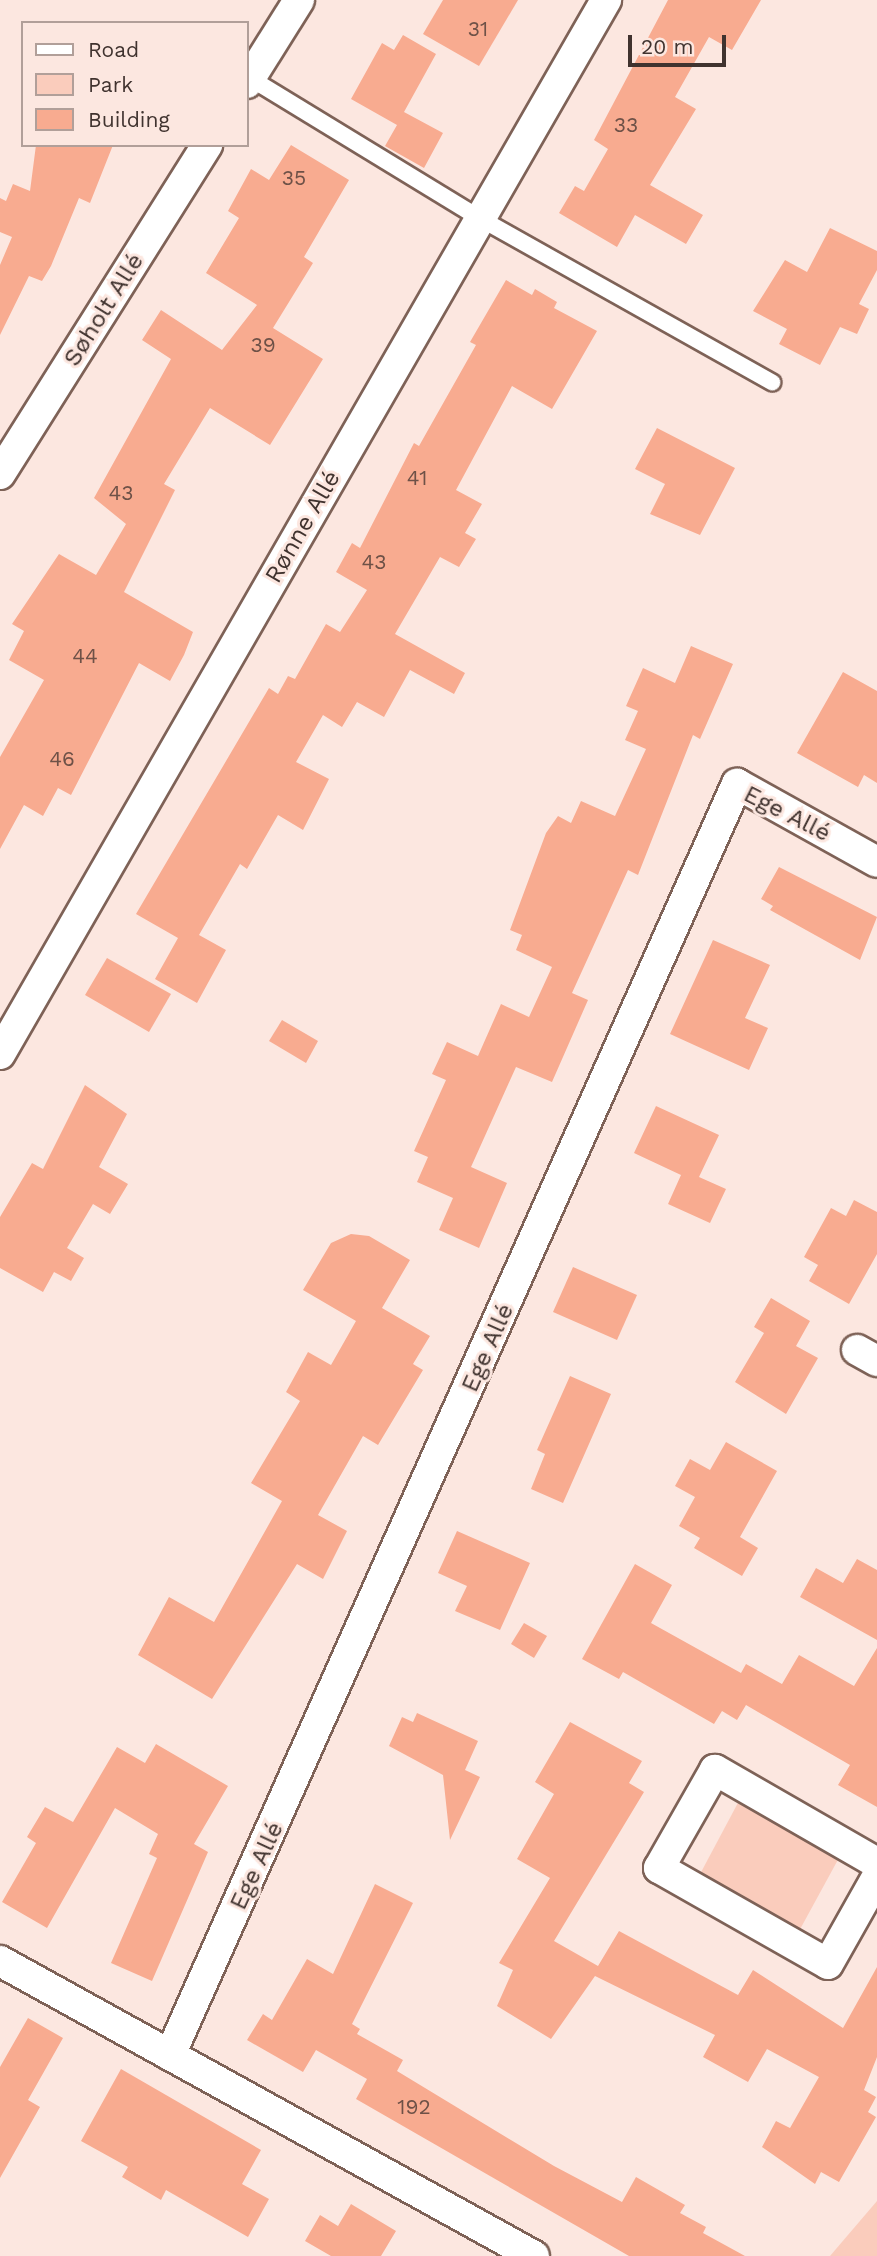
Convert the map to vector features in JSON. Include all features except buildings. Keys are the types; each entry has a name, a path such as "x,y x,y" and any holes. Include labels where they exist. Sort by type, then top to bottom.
{"street":[{"path":"248,80 299,0"},
{"name":"Rønne Allé","path":"0,1054 606,0"},
{"name":"Søholt Allé","path":"0,474 206,147"},
{"name":"Ege Allé","path":"170,2055 737,785 877,862"},
{"path":"877,1863 715,1770 659,1868 828,1964 877,1877"},
{"path":"0,1961 534,2256"}],"lane":[{"path":"248,80 481,219 772,382"}],"green space":[{"path":"740,1799 840,1856 798,1933 699,1876"},
{"path":"877,2201 877,2256 830,2256"}]}
